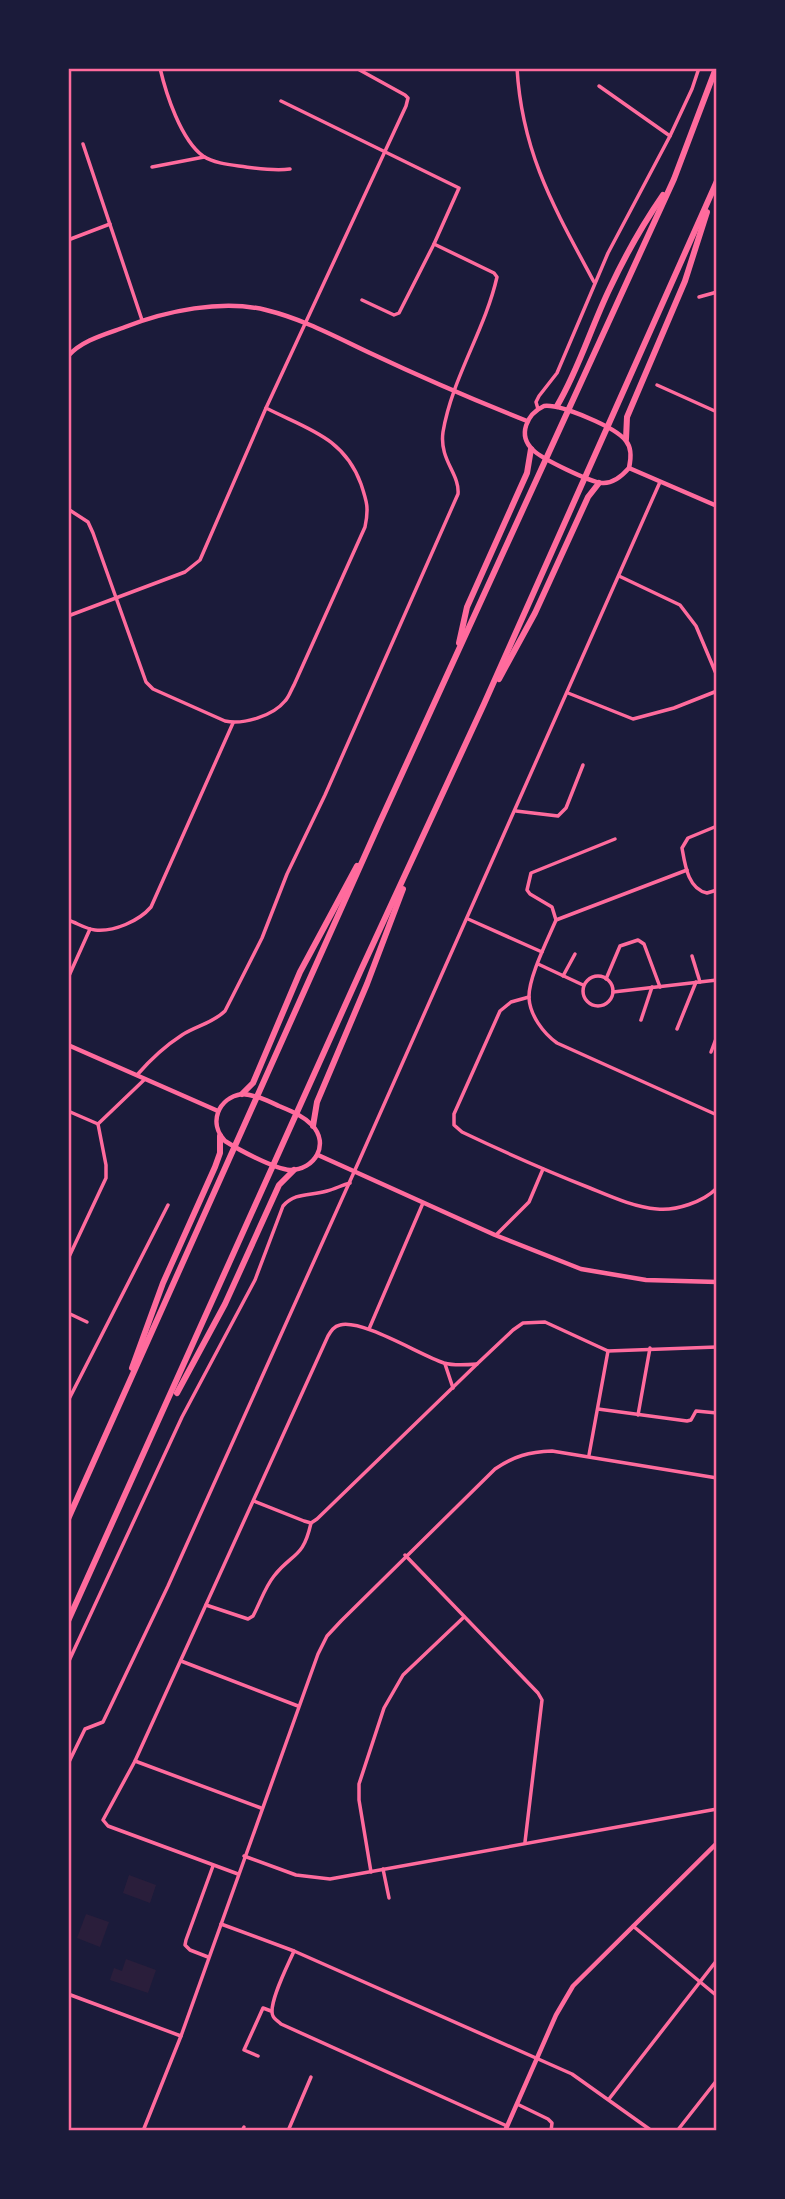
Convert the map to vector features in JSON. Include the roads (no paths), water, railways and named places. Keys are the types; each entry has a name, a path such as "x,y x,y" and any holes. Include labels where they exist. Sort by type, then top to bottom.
{"highway":[{"path":"68,1519 379,824 674,179 716,68"},
{"path":"557,406 610,288 646,219 674,179"},
{"path":"68,1621 484,705 717,181"},
{"path":"626,439 627,417 685,282 713,191"},
{"path":"456,655 467,607 527,473 531,449"},
{"path":"484,705 535,613 588,497 599,483"},
{"path":"242,1094 253,1083 300,972 379,824"},
{"path":"313,1126 317,1102 367,984 420,844"},
{"path":"114,1416 163,1283 215,1167 220,1153 220,1136"},
{"path":"152,1437 225,1304 279,1185 294,1170"}],"street":[{"path":"160,68 171,107 192,144 204,156 227,165 278,171 290,169"},
{"path":"68,616 117,600 185,572 200,560 266,408 408,99 356,68"},
{"path":"517,68 527,142 550,199 594,282"},
{"path":"538,409 539,396 557,373 594,282 670,136 699,68"},
{"path":"599,86 670,136"},
{"path":"281,101 459,188 399,313 394,315 362,300"},
{"path":"83,144 142,320"},
{"path":"152,167 204,156"},
{"path":"68,240 110,224"},
{"path":"137,1075 163,1049 183,1034 218,1018 225,1011 262,937 286,874 325,795 458,494 458,487 443,453 443,433 454,392 497,277 495,273 434,244"},
{"path":"699,297 717,292"},
{"path":"68,356 73,350 90,341 142,320 189,308 264,309 305,323 454,392 527,421"},
{"path":"657,385 717,412"},
{"path":"557,406 608,428 626,439 630,449 629,468 615,481 599,483 555,464 531,449 525,435 527,421 538,409 557,406"},
{"path":"68,509 88,522 146,682 153,689 233,723 262,716 285,701 365,527 369,509 349,458 337,444 266,408"},
{"path":"629,468 717,506"},
{"path":"68,1764 85,1729 103,1722 175,1571 468,919 660,482"},
{"path":"619,576 680,605 696,626 717,676"},
{"path":"568,694 632,719 674,708 717,691"},
{"path":"68,920 90,929 110,929 144,916 151,906 233,723"},
{"path":"516,811 558,816 566,808 583,765"},
{"path":"717,826 688,838 682,848 695,888 707,893 717,890"},
{"path":"615,839 531,873 527,890 552,907 556,920 542,952 529,997 540,1026 557,1043 717,1115"},
{"path":"556,920 687,870"},
{"path":"468,919 542,952"},
{"path":"68,978 90,929"},
{"path":"606,979 620,946 638,940 644,944 660,986"},
{"path":"563,976 575,954"},
{"path":"677,1029 698,982 692,956"},
{"path":"538,964 583,985"},
{"path":"596,976 606,979 611,983 611,1000 596,1007 586,1002 582,993 583,985 588,979 596,976"},
{"path":"613,992 717,979"},
{"path":"641,1020 652,987"},
{"path":"529,997 511,1002 500,1011 454,1114 454,1125 462,1132 543,1170 634,1205 660,1209 687,1205 711,1194 717,1188"},
{"path":"711,1052 717,1036"},
{"path":"68,1045 218,1111"},
{"path":"98,1124 145,1079"},
{"path":"242,1094 253,1095 300,1115 313,1126 319,1137 318,1155 305,1168 294,1170 285,1169 232,1146 220,1136 217,1127 218,1111 226,1101 242,1094"},
{"path":"68,1111 98,1124"},
{"path":"68,1259 106,1178 98,1124"},
{"path":"318,1155 495,1236 562,1262 607,1274 675,1282 717,1282"},
{"path":"495,1236 528,1202 543,1170"},
{"path":"68,1663 193,1393 255,1280 283,1206 288,1200 299,1195 326,1192 350,1182"},
{"path":"369,1329 423,1202"},
{"path":"68,1401 168,1205"},
{"path":"68,1313 87,1322"},
{"path":"206,1605 248,1619 253,1616 274,1577 306,1543 311,1523 523,1323 535,1321 555,1326 608,1351 717,1347"},
{"path":"238,1874 103,1823 135,1761 328,1336 334,1328 342,1324 369,1329 445,1364 477,1364"},
{"path":"638,1415 650,1348"},
{"path":"589,1456 608,1351"},
{"path":"445,1364 453,1388"},
{"path":"598,1409 687,1421 691,1420 696,1411 717,1413"},
{"path":"143,2131 181,2036 298,1706 327,1636 405,1555 495,1469 511,1458 530,1452 552,1451 717,1478"},
{"path":"254,1501 311,1523"},
{"path":"405,1555 542,1700 525,1842"},
{"path":"371,1872 359,1800 359,1784 384,1708 402,1675 464,1617"},
{"path":"181,1661 298,1706"},
{"path":"135,1761 261,1808"},
{"path":"244,1856 296,1875 330,1879 717,1809"},
{"path":"294,1951 273,2000 273,2018 506,2128 563,2001 573,1986 717,1843"},
{"path":"208,1957 190,1950 185,1945 213,1866"},
{"path":"383,1870 389,1898"},
{"path":"221,1924 294,1951 572,2074 652,2131"},
{"path":"633,1926 717,1996"},
{"path":"609,2099 717,1960"},
{"path":"68,1994 181,2036"},
{"path":"257,2056 244,2050 263,2008 271,2011"},
{"path":"288,2131 311,2077"},
{"path":"677,2131 717,2080"},
{"path":"517,2104 548,2119 552,2123 551,2131"}]}
